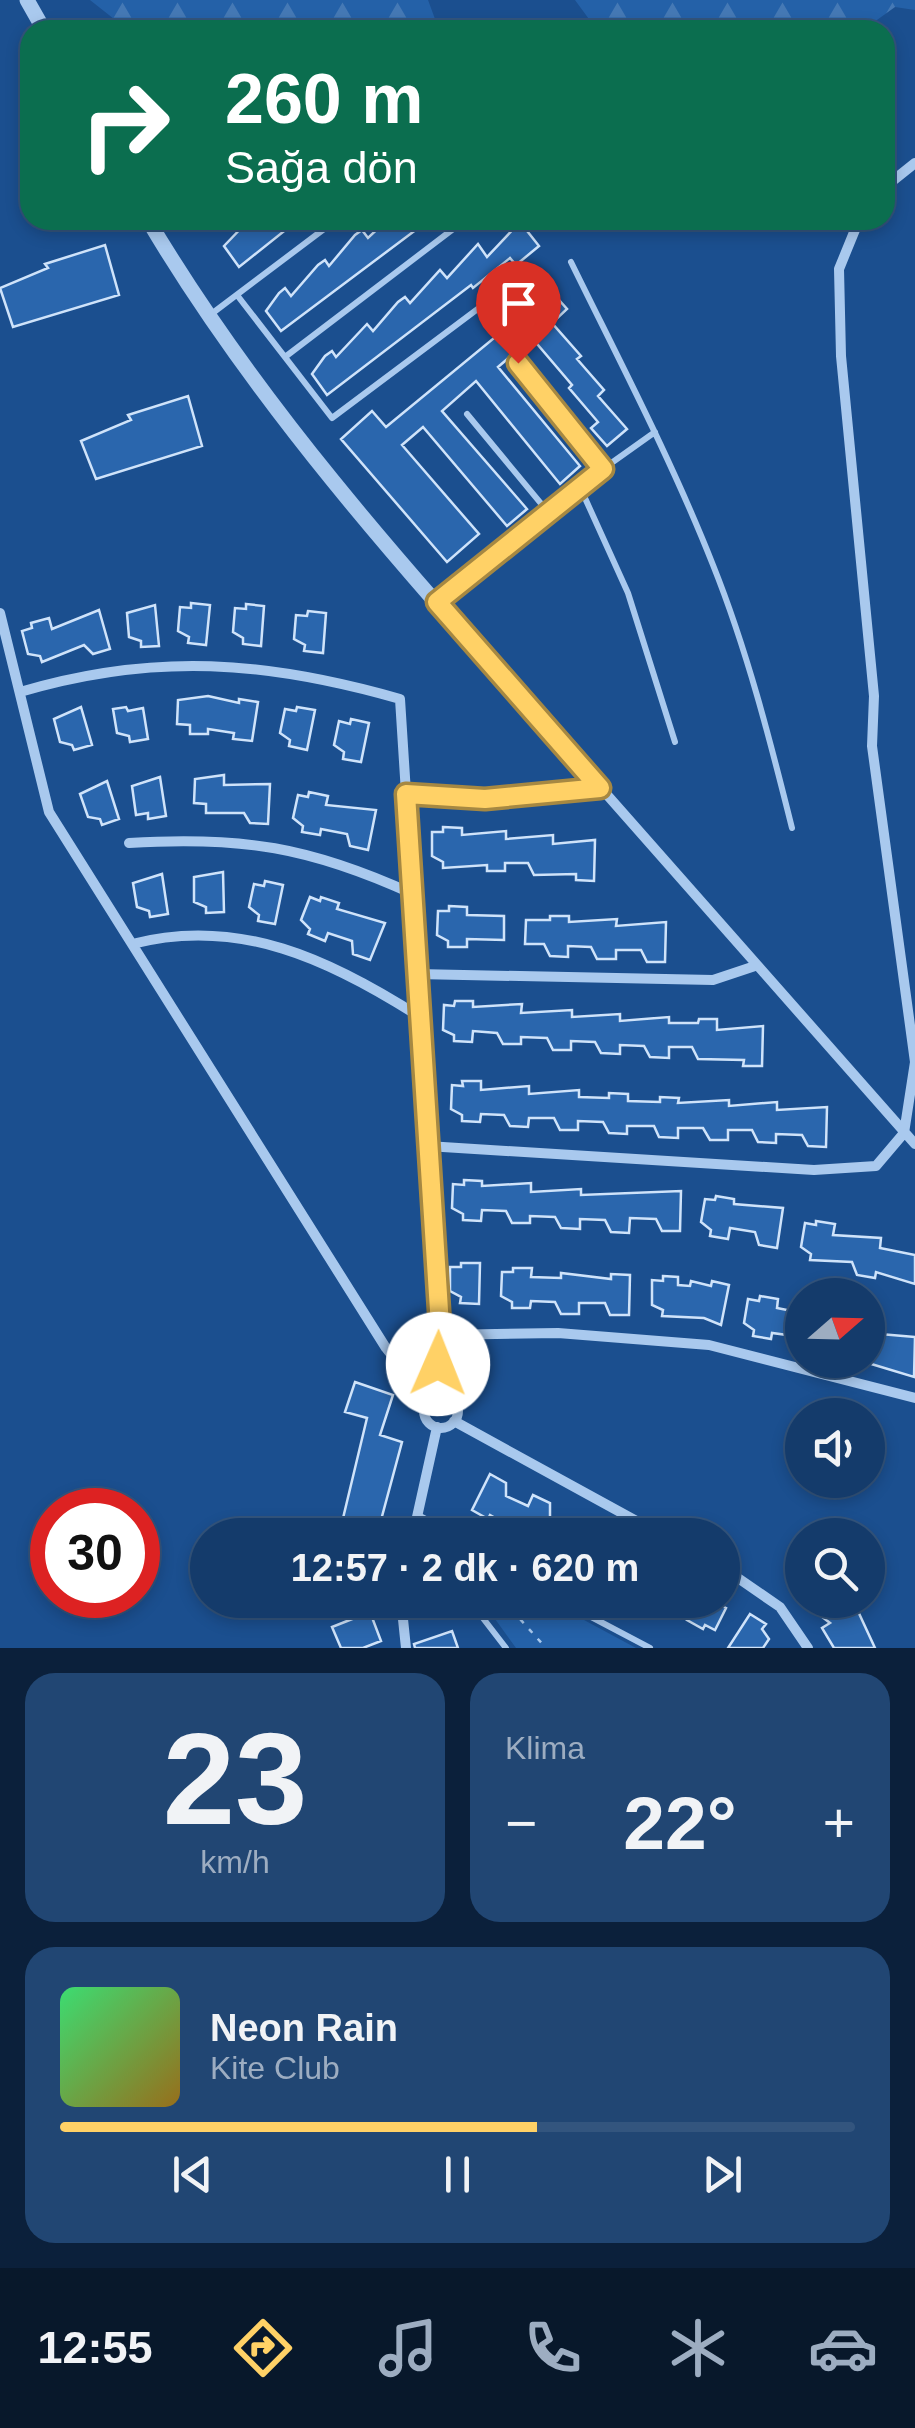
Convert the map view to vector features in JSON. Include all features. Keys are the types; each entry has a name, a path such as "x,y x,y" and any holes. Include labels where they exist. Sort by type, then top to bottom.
{"street":[{"path":"895,179 915,163"},
{"path":"155,230 210,314 327,475 915,1144"},
{"path":"427,1146 814,1170 876,1166 904,1133 914,1062 872,746 874,696 841,356 839,269 855,230"},
{"path":"0,612 49,812 386,1348 432,1397"},
{"path":"20,692 72,676 144,664 299,673 400,700 440,1335 432,1397 425,1417 437,1428"},
{"path":"406,794 485,799 600,788"},
{"path":"130,843 209,838 284,848 344,863 413,894"},
{"path":"132,944 165,936 252,938 307,954 420,1017"},
{"path":"418,974 713,980 755,966"},
{"path":"440,1335 558,1333 709,1345 915,1398"},
{"path":"432,1397 448,1395 456,1402 454,1422"},
{"path":"437,1428 454,1422 631,1518"},
{"path":"416,1518 437,1428"},
{"path":"740,1580 780,1607 808,1648"},
{"path":"403,1618 406,1648"}],"lane":[{"path":"210,314 323,230"},
{"path":"285,357 452,230"},
{"path":"570,262 655,432 715,569 759,697 792,828"},
{"path":"237,294 332,418 515,281"},
{"path":"518,363 603,469"},
{"path":"467,414 548,512"},
{"path":"437,602 580,486 655,432"},
{"path":"580,486 628,592 675,742"},
{"path":"417,1515 423,1518"},
{"path":"483,1618 506,1648"},
{"path":"593,1618 650,1648"}],"path":[{"path":"519,1618 546,1648"}],"green space":[{"path":"90,0 428,0 435,20 115,20"},
{"path":"575,0 915,0 915,10 895,7 877,20 590,20"},
{"path":"494,1618 580,1618 636,1648 516,1648"}],"building":[{"path":"239,230 285,230 239,267 224,246"},
{"path":"362,230 368,238 376,230 416,230 281,331 266,311 279,293 285,288 291,296 318,265 325,260 329,266"},
{"path":"512,230 526,230 539,246 516,265 510,258 473,288 471,285 327,395 312,374 325,356 332,351 336,357 367,324 373,331 398,302 405,297 410,303 440,270 447,278 478,244 487,257"},
{"path":"105,245 119,295 13,327 0,288 48,268 45,264"},
{"path":"551,291 567,309 552,323 604,390 598,396 627,429 607,446 591,428 598,422 532,338 498,367 580,466 560,484 476,381 442,411 527,509 507,526 423,427 402,445 479,534 447,562 341,439 372,411 386,427"},
{"path":"188,396 202,446 96,479 81,441 131,420 128,415"},
{"path":"191,603 210,605 206,645 188,643 189,637 178,631 180,607 191,608"},
{"path":"246,604 264,606 261,646 243,644 243,638 233,632 235,608 246,609"},
{"path":"155,605 159,646 141,647 141,641 129,637 127,613"},
{"path":"99,610 110,649 93,654 84,645 42,662 40,656 28,654 22,631 32,628 31,623 49,618 52,629"},
{"path":"308,611 326,613 323,653 304,651 305,645 294,639 296,615 307,616"},
{"path":"208,696 239,703 239,699 258,702 252,741 233,739 234,733 208,729 208,734 190,734 190,725 177,724 178,700"},
{"path":"81,707 92,745 74,750 72,745 60,742 54,719"},
{"path":"126,707 128,711 143,708 148,739 130,742 129,736 117,733 113,709"},
{"path":"297,707 315,710 307,750 289,746 290,740 280,733 285,709 296,711"},
{"path":"351,719 369,723 361,762 343,759 344,752 334,745 339,721 350,724"},
{"path":"224,775 224,785 270,784 268,824 250,823 244,813 206,813 206,804 194,803 195,779"},
{"path":"160,777 166,816 148,819 148,813 136,815 132,786"},
{"path":"107,781 119,819 102,825 100,819 88,817 80,794"},
{"path":"309,792 328,796 326,805 376,810 368,850 350,846 347,834 321,829 320,835 302,832 303,826 293,818 298,795 308,797"},
{"path":"443,827 462,828 462,835 506,831 506,839 553,835 553,844 595,840 594,881 576,880 576,874 534,875 528,863 505,863 505,871 487,871 487,865 443,868 443,862 432,856 432,832 443,832"},
{"path":"223,872 224,912 206,913 206,907 194,902 194,877"},
{"path":"162,874 168,914 150,917 149,911 137,907 133,883"},
{"path":"265,881 283,885 275,924 258,921 259,915 249,907 254,884 264,886"},
{"path":"310,897 339,903 337,909 385,923 370,960 353,954 352,941 328,933 325,941 308,934 310,929 301,920"},
{"path":"449,906 467,907 467,915 504,916 504,940 467,939 467,947 448,947 448,941 437,935 438,911 449,911"},
{"path":"550,916 569,916 569,922 617,919 616,926 666,922 665,962 647,962 641,950 616,950 616,959 597,959 591,947 568,946 568,957 550,956 544,944 525,944 526,920 550,920"},
{"path":"455,1001 473,1001 473,1007 522,1004 521,1013 572,1010 572,1017 620,1014 620,1021 669,1017 669,1023 698,1023 699,1019 717,1019 717,1030 763,1026 762,1066 743,1066 744,1060 698,1059 692,1047 669,1047 669,1058 650,1057 644,1046 620,1045 620,1054 601,1053 595,1042 571,1041 571,1050 553,1050 547,1038 521,1037 521,1044 503,1044 497,1033 473,1031 472,1042 454,1041 454,1035 443,1030 444,1005 454,1006"},
{"path":"462,1081 481,1081 481,1090 529,1086 529,1094 579,1090 579,1097 628,1094 628,1101 660,1102 660,1097 679,1098 678,1103 729,1100 729,1106 777,1102 777,1110 827,1107 826,1147 808,1146 802,1135 776,1134 776,1143 758,1142 752,1130 728,1130 728,1140 710,1140 703,1128 678,1128 678,1138 659,1137 654,1126 627,1126 627,1134 609,1133 603,1122 578,1121 578,1130 560,1130 554,1118 529,1118 528,1127 510,1126 504,1115 481,1114 480,1122 462,1121 462,1115 451,1109 452,1085 463,1086"},
{"path":"464,1180 482,1181 482,1186 531,1183 531,1192 581,1189 581,1195 681,1191 680,1231 662,1231 656,1219 630,1218 629,1233 611,1232 605,1220 580,1219 580,1229 561,1228 555,1217 530,1216 530,1223 512,1223 506,1211 482,1210 481,1221 463,1220 463,1214 452,1208 453,1184 464,1185"},
{"path":"716,1196 734,1199 734,1204 783,1208 777,1248 759,1245 755,1232 730,1228 728,1239 710,1236 711,1230 701,1222 705,1199 715,1200"},
{"path":"816,1221 835,1224 833,1235 881,1238 880,1248 915,1255 915,1284 876,1272 875,1278 857,1275 852,1262 810,1260 811,1254 801,1247 805,1223 816,1225"},
{"path":"461,1263 480,1263 479,1304 460,1303 461,1297 450,1291 450,1267 461,1267"},
{"path":"513,1268 532,1268 531,1277 561,1278 561,1273 611,1279 611,1274 630,1275 629,1315 610,1315 605,1303 579,1303 579,1314 561,1314 555,1302 531,1301 530,1308 512,1308 512,1302 501,1296 502,1272 513,1272"},
{"path":"663,1276 678,1277 678,1285 690,1286 691,1281 711,1286 712,1281 729,1285 721,1325 704,1318 662,1316 663,1310 652,1305 652,1280 663,1281"},
{"path":"760,1296 778,1299 777,1308 785,1310 785,1335 772,1333 771,1339 753,1336 754,1330 744,1323 748,1299 759,1301"},
{"path":"885,1334 915,1337 914,1377 885,1368"},
{"path":"355,1382 393,1395 380,1435 402,1442 382,1518 343,1518 367,1418 345,1412"},
{"path":"490,1474 506,1483 506,1496 528,1506 533,1495 550,1503 550,1516 554,1518 486,1518 472,1510"},
{"path":"750,1614 766,1624 762,1629 769,1639 763,1648 728,1648"},
{"path":"355,1618 372,1618 381,1641 363,1648 341,1648 332,1627"},
{"path":"721,1618 715,1630 705,1625 703,1629 687,1620"},
{"path":"824,1618 861,1618 875,1648 834,1648 822,1628 830,1623"},
{"path":"452,1631 458,1648 415,1648 414,1644"}],"route":[{"path":"438,1364 440,1326 406,794 485,799 600,788 437,602 603,469 518,363"}]}
